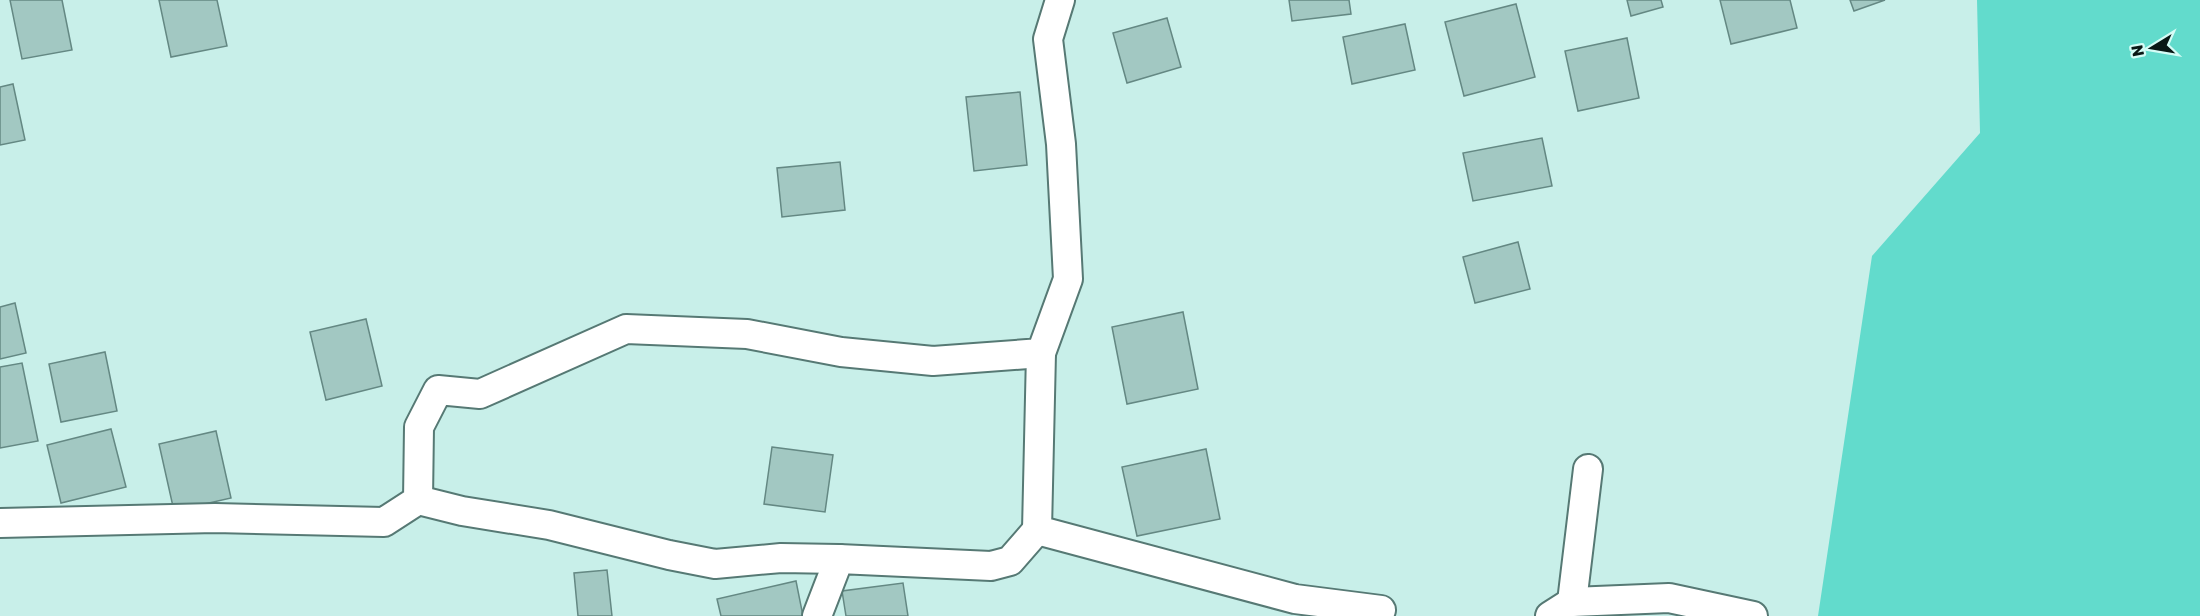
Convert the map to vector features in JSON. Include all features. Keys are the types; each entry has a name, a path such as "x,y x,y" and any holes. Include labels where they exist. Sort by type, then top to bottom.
{"street":[{"path":"0,523 215,518 384,522 418,500 462,511 549,525 715,564 781,558 991,566 1010,561 1037,530 1041,353 1068,279 1061,144 1048,39 1060,0"},
{"path":"418,500 418,427 438,390 480,394 626,329 747,334 841,352 933,361 1041,353"},
{"path":"1588,469 1561,609 1669,598 1753,616"},
{"path":"1037,530 1295,599 1381,610"},
{"path":"817,616 838,559"}],"green space":[{"path":"1977,0 2200,0 2200,616 1818,616 1872,256 1980,133"}],"building":[{"path":"10,0 62,0 72,50 22,59"},
{"path":"159,0 217,0 227,46 171,57"},
{"path":"1289,0 1349,0 1351,14 1292,21"},
{"path":"1627,0 1661,0 1663,7 1631,16"},
{"path":"1720,0 1790,0 1797,28 1731,44"},
{"path":"1850,0 1885,0 1854,11"},
{"path":"1516,4 1535,77 1464,96 1445,22"},
{"path":"1167,18 1181,67 1127,83 1113,33"},
{"path":"1405,24 1415,70 1352,84 1343,37"},
{"path":"1627,38 1639,98 1578,111 1565,51"},
{"path":"13,84 25,140 0,145 0,87"},
{"path":"1020,92 1027,165 974,171 966,97"},
{"path":"1542,138 1552,186 1473,201 1463,153"},
{"path":"840,162 845,210 782,217 777,168"},
{"path":"1518,242 1530,289 1475,303 1463,257"},
{"path":"15,303 26,353 0,359 0,307"},
{"path":"1183,312 1198,389 1127,404 1112,327"},
{"path":"366,319 382,386 326,400 310,332"},
{"path":"105,352 117,411 61,422 49,364"},
{"path":"22,363 38,441 0,448 0,367"},
{"path":"111,429 126,487 61,503 47,445"},
{"path":"216,431 231,498 174,511 159,444"},
{"path":"772,447 833,455 825,512 764,504"},
{"path":"1206,449 1220,519 1137,536 1122,467"},
{"path":"607,570 612,616 578,616 574,573"},
{"path":"796,581 803,616 721,616 717,599"},
{"path":"903,583 908,616 846,616 842,591"}]}
